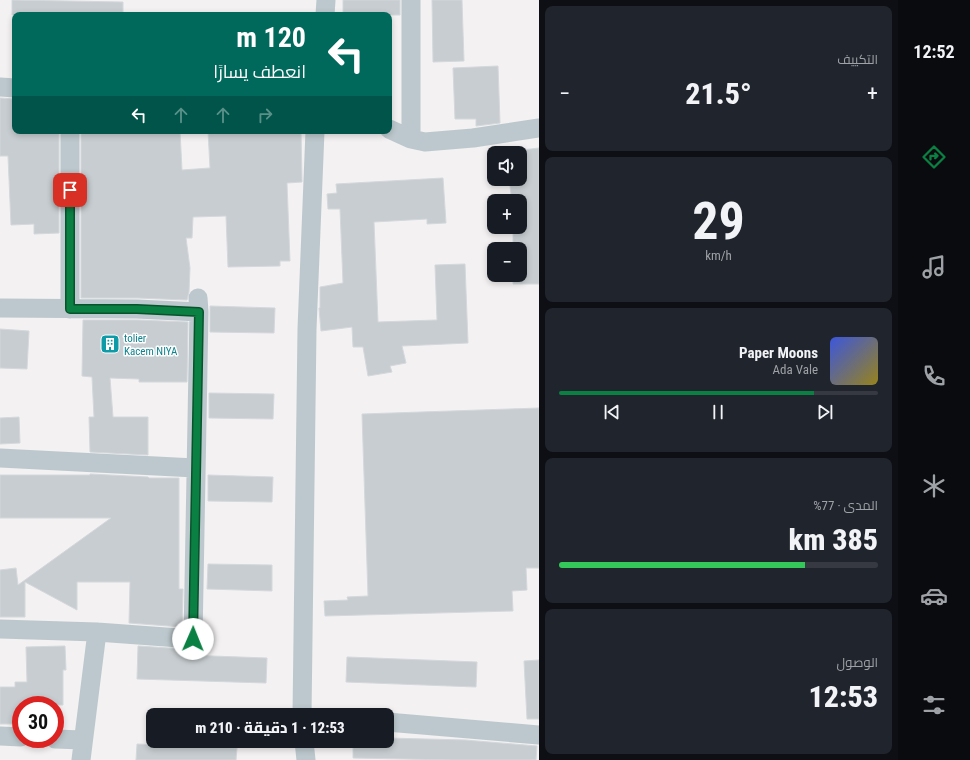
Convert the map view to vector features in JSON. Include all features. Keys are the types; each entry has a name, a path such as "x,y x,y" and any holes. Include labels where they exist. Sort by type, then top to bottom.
{"street":[{"path":"325,12 326,0"},
{"path":"411,0 411,139"},
{"path":"0,87 12,88"},
{"path":"392,130 411,139 425,142 473,138 539,128"},
{"path":"70,134 70,309"},
{"path":"303,708 307,337 315,134"},
{"path":"0,308 137,309 198,305 193,639 97,632 0,629"},
{"path":"0,458 195,468"},
{"path":"82,760 83,740 97,632"},
{"path":"394,723 510,734 539,735"},
{"path":"0,736 12,737"},
{"path":"64,739 83,740"},
{"path":"305,748 306,760"}],"building":[{"path":"12,0 123,2 123,12 12,12"},
{"path":"343,0 400,0 400,15 392,15 392,12 343,12"},
{"path":"432,0 462,0 464,61 433,62"},
{"path":"498,66 500,123 476,126 476,119 455,119 453,68"},
{"path":"0,98 12,99 12,134 59,134 59,233 34,234 34,224 11,225 8,156 0,156"},
{"path":"81,134 180,134 182,170 210,168 208,134 301,134 302,182 287,183 290,261 280,261 280,266 228,267 226,216 193,217 192,238 186,238 190,268 189,292 187,300 81,298"},
{"path":"539,148 539,284 513,284 513,282 527,282 527,242 513,242 513,234 527,234 527,194 511,194 510,186 527,186 527,149"},
{"path":"443,178 446,223 427,224 427,219 374,222 378,322 437,320 435,265 465,264 468,343 402,346 406,363 390,366 392,372 368,376 363,347 353,347 352,327 321,331 319,308 320,287 343,283 340,209 328,209 327,194 337,193 336,184"},
{"path":"210,306 275,308 274,333 210,332"},
{"path":"83,320 188,322 187,382 139,382 139,379 110,378 113,417 148,417 148,455 90,452 89,417 94,417 92,377 82,376"},
{"path":"0,329 29,331 27,369 0,368"},
{"path":"209,393 274,394 273,419 209,418"},
{"path":"539,408 539,568 526,568 527,590 512,591 513,611 325,616 324,601 348,600 347,597 368,596 362,414"},
{"path":"19,417 20,443 0,444 0,418"},
{"path":"90,474 149,478 179,478 179,589 183,589 182,627 129,623 130,582 77,582 77,610 25,582 25,617 0,617 0,570 16,568 18,585 111,518 0,518 0,475"},
{"path":"208,475 273,477 272,502 208,501"},
{"path":"208,564 272,565 272,591 207,589"},
{"path":"65,646 66,670 63,670 63,696 12,696 12,724 0,724 0,687 15,687 15,682 27,682 26,647"},
{"path":"138,646 184,649 184,655 267,658 266,683 137,679"},
{"path":"347,657 477,662 476,687 346,682"},
{"path":"539,660 539,719 527,719 524,661"},
{"path":"394,738 465,740 537,746 536,760 353,758 353,748 394,748"},
{"path":"137,744 146,744 146,748 237,748 236,760 136,760"}],"place":[{"name":"tolier Kacem NIYA","path":"110,344"}],"route":[{"path":"70,190 70,309 137,309 199,312 193,639"}]}
